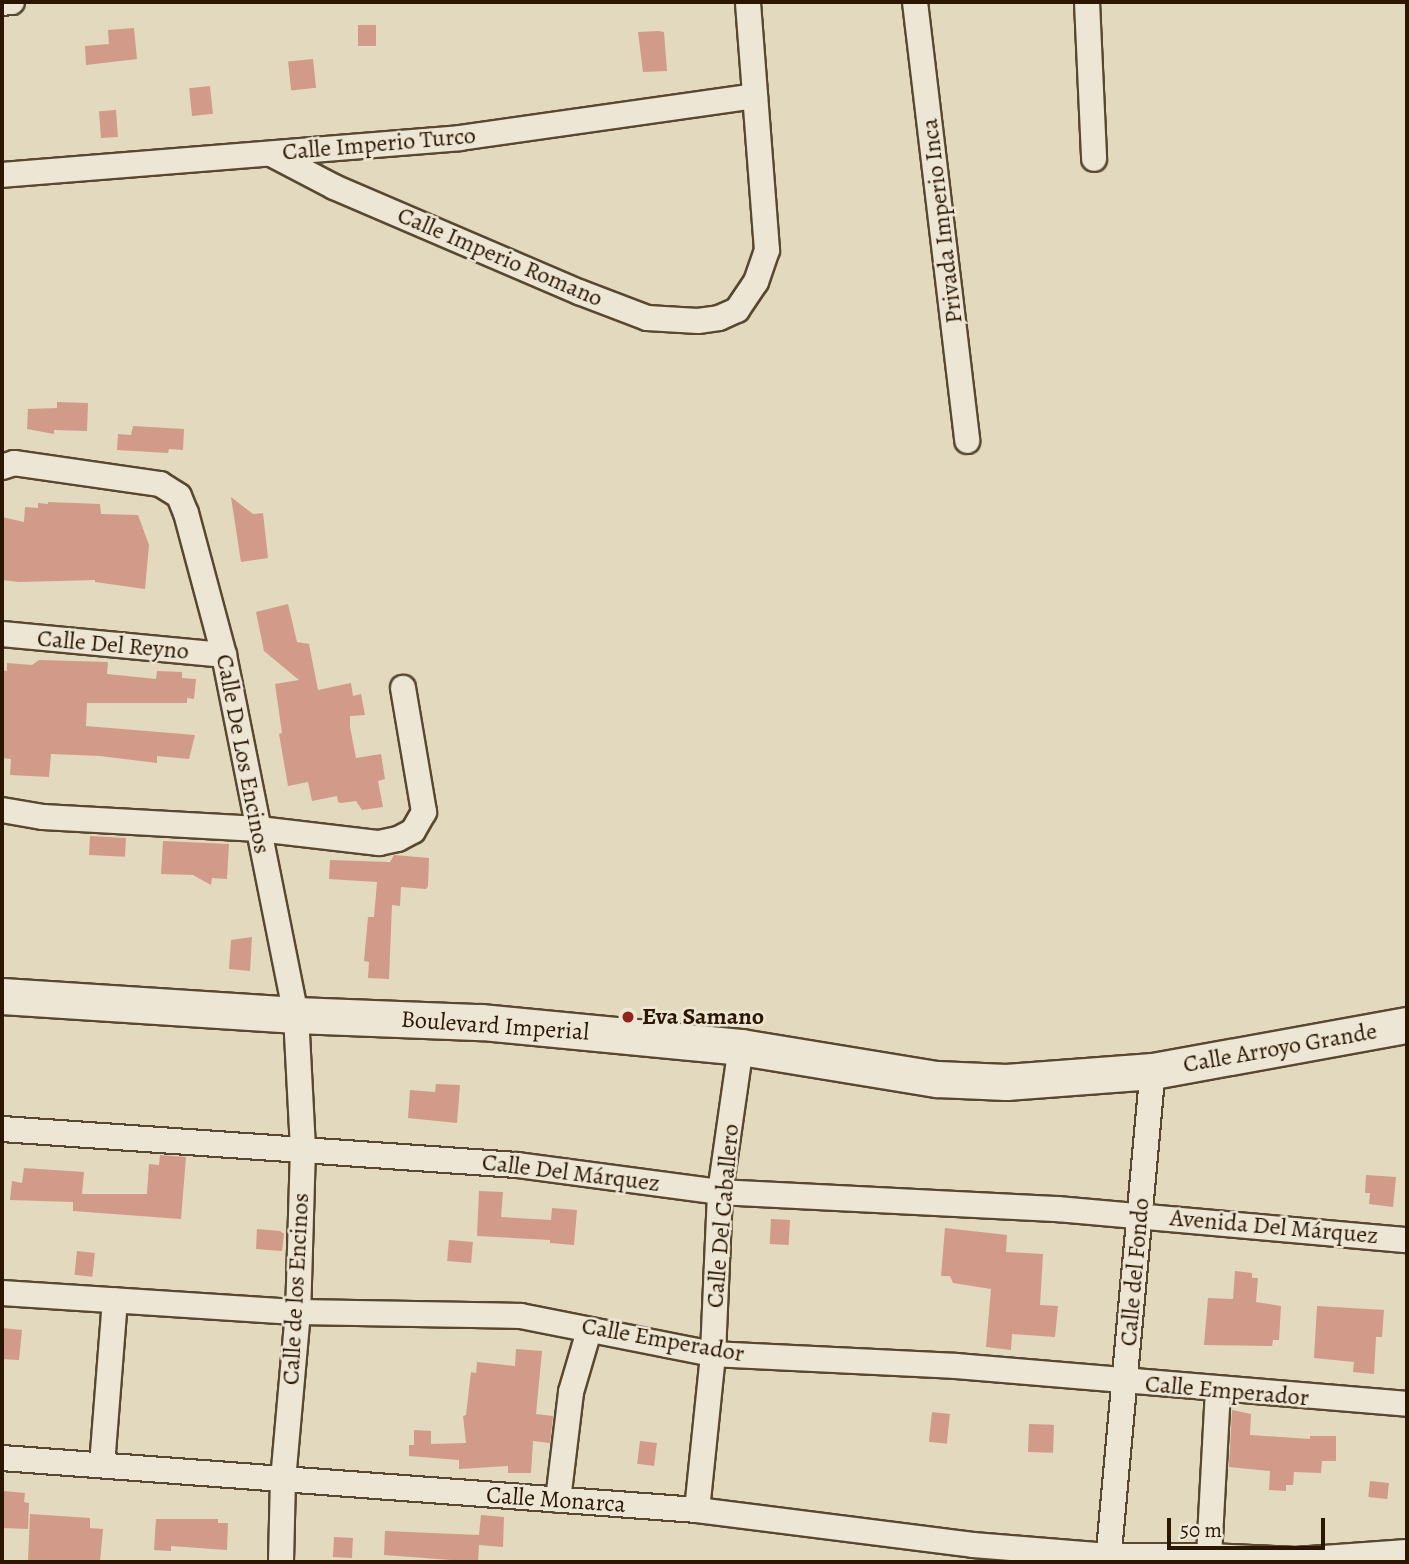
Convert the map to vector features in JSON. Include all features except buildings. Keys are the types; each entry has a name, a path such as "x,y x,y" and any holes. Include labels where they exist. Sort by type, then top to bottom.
{"street":[{"path":"2,3 12,2"},
{"path":"748,2 755,96"},
{"name":"Privada Imperio Inca","path":"915,2 967,441"},
{"path":"1087,2 1094,159"},
{"name":"Calle Imperio Turco","path":"2,175 460,138 755,96"},
{"name":"Calle Imperio Romano","path":"271,154 346,192 579,292 647,318 698,321 737,310 756,282 767,250 755,96"},
{"name":"Calle De Los Encinos","path":"2,467 15,463 160,484 178,496 187,513 224,655 296,1015"},
{"name":"Calle Del Reyno","path":"2,634 224,655"},
{"path":"2,810 43,817 259,829 379,843 398,839 413,831 424,812 402,688"},
{"name":"Boulevard Imperial","path":"2,996 296,1015 481,1022 741,1047 937,1080 1006,1082 1153,1071"},
{"name":"Calle de los Encinos","path":"281,1562 283,1479 298,1312 303,1148 296,1015"},
{"name":"Calle Arroyo Grande","path":"1153,1071 1407,1025"},
{"name":"Calle Del Caballero","path":"697,1510 713,1354 720,1192 741,1047"},
{"name":"Calle del Fondo","path":"1109,1559 1153,1071"},
{"name":"Calle Del Márquez","path":"2,1129 517,1165 720,1192 1140,1215"},
{"name":"Avenida Del Márquez","path":"1140,1215 1407,1240"},
{"name":"Calle Emperador","path":"2,1293 298,1312 521,1316 713,1354 956,1366 1217,1391 1407,1405"},
{"path":"102,1465 115,1301"},
{"path":"558,1500 571,1392 589,1331"},
{"path":"1209,1556 1217,1391"},
{"name":"Calle Monarca","path":"2,1458 697,1510 973,1545 1109,1559 1209,1556 1296,1561 1407,1552"}],"place":[{"name":"Eva Samano","path":"628,1017"}]}
